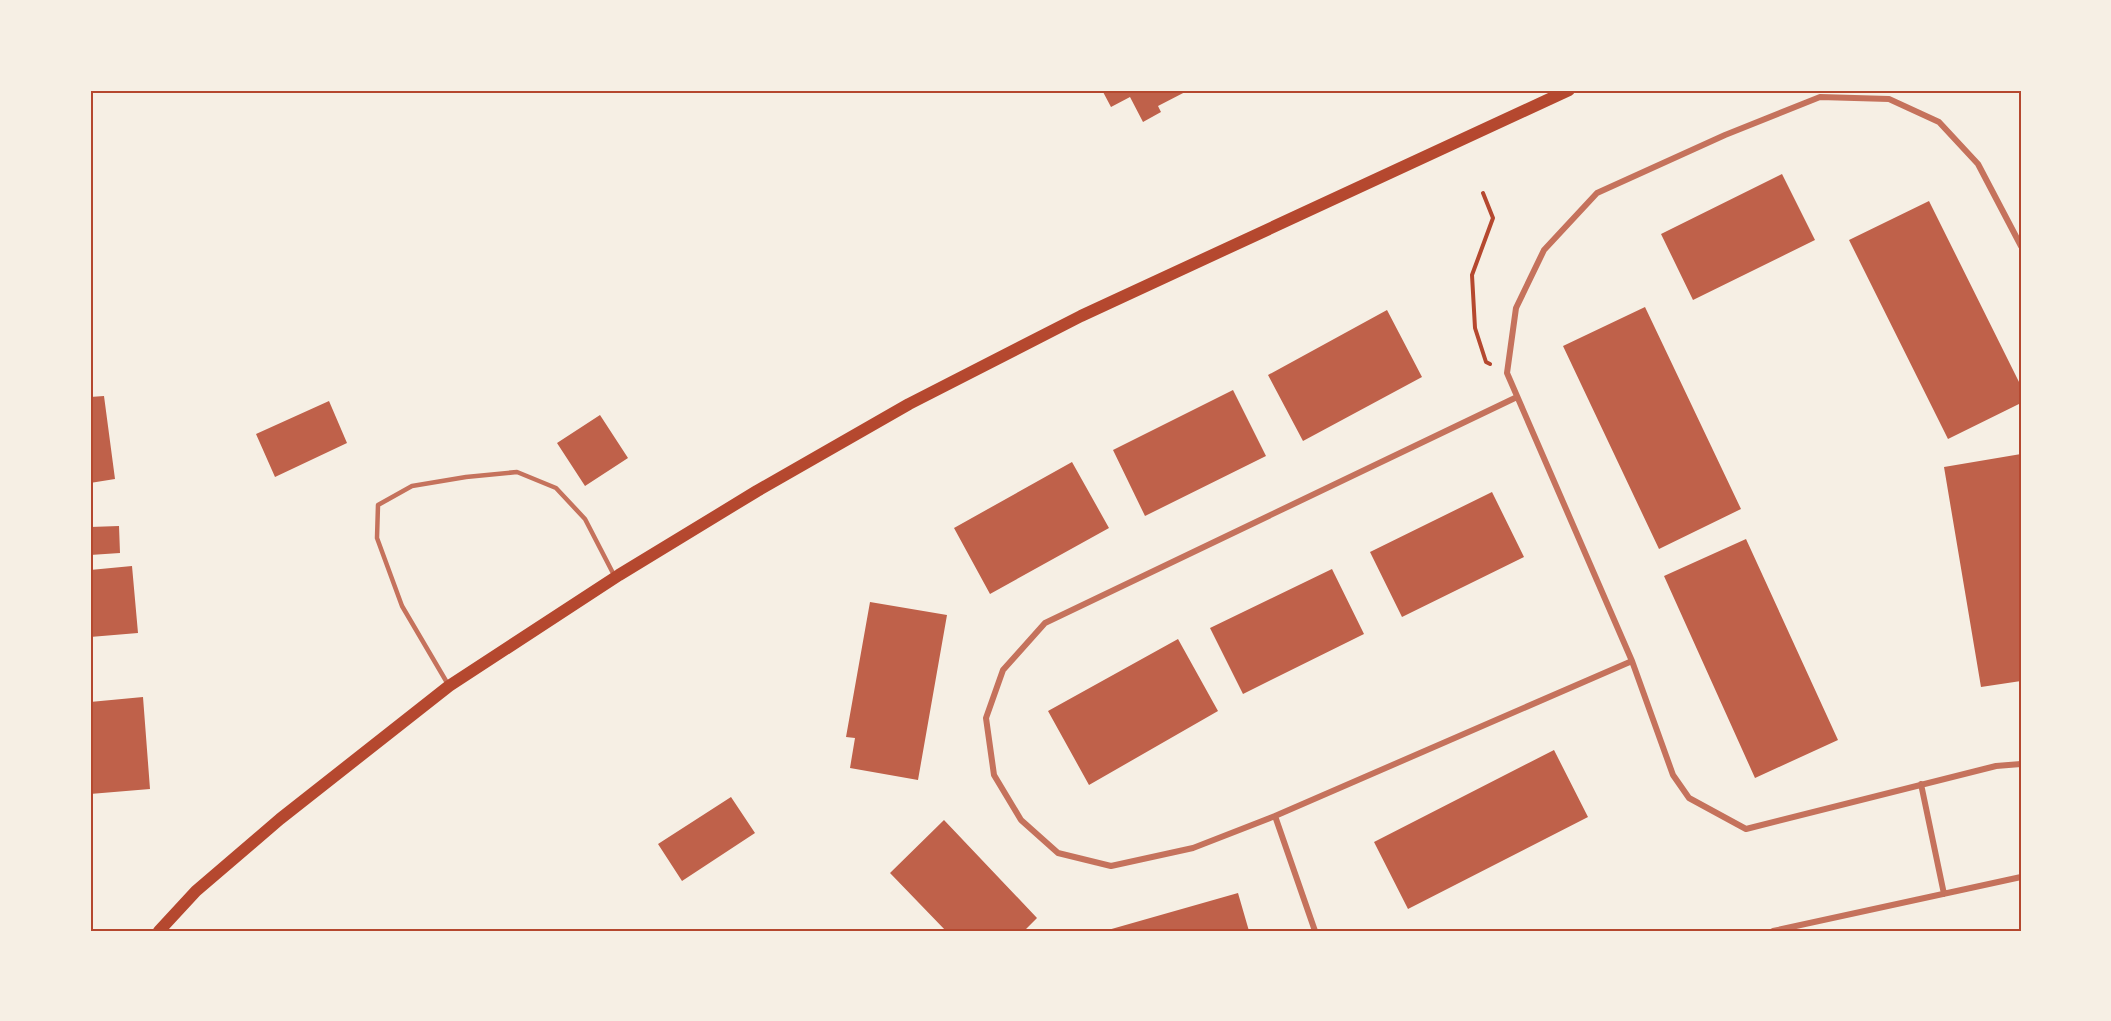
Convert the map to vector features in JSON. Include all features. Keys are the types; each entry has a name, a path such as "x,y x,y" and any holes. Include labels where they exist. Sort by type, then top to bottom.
{"main road":[{"path":"159,931 196,891 280,819 449,686 615,578 757,491 950,383 1081,316 1569,90"}],"street":[{"path":"2021,246 1978,164 1939,122 1889,99 1820,96 1725,135 1597,193 1544,250 1516,308 1507,373 1632,661 1673,775 1689,798 1746,829 1996,766 2021,764"},
{"path":"1517,397 1045,624 1002,670 986,718 994,775 1021,820 1058,853 1111,866 1193,848 1275,816 1632,661"},
{"path":"1921,784 1944,894"},
{"path":"1275,816 1315,931"},
{"path":"1773,931 2021,877"}],"lane":[{"path":"449,686 402,606 377,538 378,505 412,486 517,472 556,488 585,519 615,578"}],"path":[{"path":"1483,193 1493,218 1472,275 1475,328 1486,362 1507,373"}],"building":[{"path":"1102,90 1189,90 1158,106 1161,112 1143,122 1130,97 1111,107"},
{"path":"1782,174 1815,240 1693,300 1661,234"},
{"path":"1929,201 2021,386 2021,403 1948,439 1849,240"},
{"path":"1645,307 1741,509 1659,549 1563,346"},
{"path":"1387,310 1422,377 1303,441 1268,375"},
{"path":"1233,390 1266,456 1145,516 1113,450"},
{"path":"104,396 115,479 90,483 90,397"},
{"path":"329,401 347,443 275,477 256,434"},
{"path":"600,415 628,458 585,486 557,443"},
{"path":"2021,454 2021,681 1981,687 1944,467"},
{"path":"1072,462 1109,528 990,594 954,528"},
{"path":"1492,492 1524,557 1402,617 1370,552"},
{"path":"119,526 120,553 90,555 90,527"},
{"path":"1746,539 1838,740 1755,778 1664,576"},
{"path":"132,566 138,633 90,637 90,570"},
{"path":"1332,569 1364,634 1243,694 1210,628"},
{"path":"870,602 947,615 918,780 850,768 855,738 846,737"},
{"path":"1178,639 1218,711 1089,785 1048,711"},
{"path":"143,697 150,789 90,794 90,702"},
{"path":"1554,750 1588,817 1408,909 1374,842"},
{"path":"731,797 755,833 682,881 658,844"},
{"path":"944,820 1037,918 1024,931 946,931 890,873"},
{"path":"1238,893 1249,931 1108,931 1108,930"}]}
